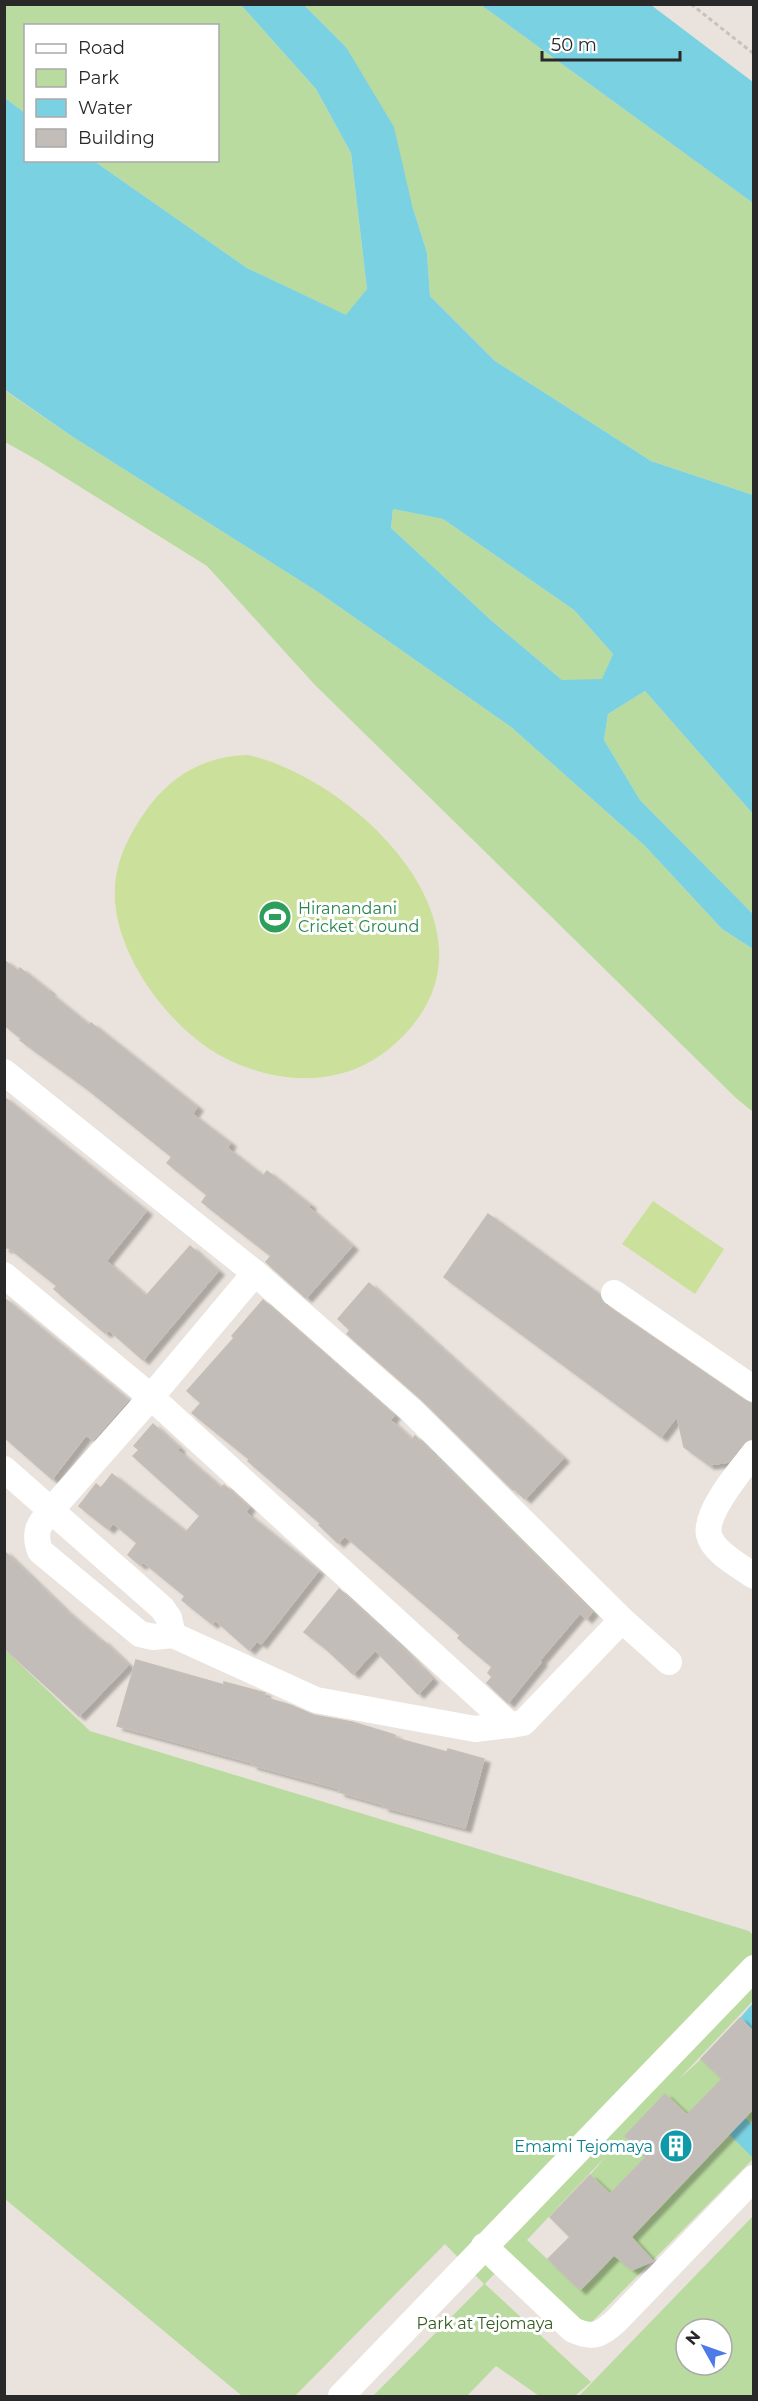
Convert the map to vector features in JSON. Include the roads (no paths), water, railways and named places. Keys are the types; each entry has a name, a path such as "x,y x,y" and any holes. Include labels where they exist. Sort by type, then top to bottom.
{"street":[{"path":"4,1072 255,1273 412,1411 622,1620 669,1662"},
{"path":"255,1273 151,1397 37,1527 36,1539 40,1551 140,1634 153,1637 173,1635 316,1700 475,1730 523,1723 622,1620"},
{"path":"4,1275 151,1397 510,1725"},
{"path":"614,1293 753,1389"},
{"path":"753,1453 718,1502 709,1534 716,1547 753,1576"},
{"path":"4,1469 162,1608 169,1618 173,1635"},
{"path":"341,2397 753,1968"},
{"path":"484,2246 573,2330 582,2334 595,2335 604,2332 616,2321 753,2178"}],"water":[{"path":"241,5 304,5 346,47 394,127 412,205 427,253 430,296 495,361 651,461 753,495 753,814 645,691 608,714 604,740 640,800 753,914 753,949 722,929 645,846 511,727 318,592 73,437 5,390 5,98 24,112 24,162 95,162 247,268 346,315 367,289 351,153 316,89","holes":["393,509 443,519 574,610 613,654 602,679 562,680 492,621 391,528"]},
{"path":"481,5 651,5 753,82 753,203"},
{"path":"753,2003 753,2031 740,2018"},
{"path":"745,2118 753,2125 753,2158 729,2134"}],"place":[{"name":"Hiranandani Cricket Ground","path":"275,917"},
{"name":"Emami Tejomaya","path":"676,2146"}],"park label":[{"name":"Park at Tejomaya","path":"485,2323"}]}
